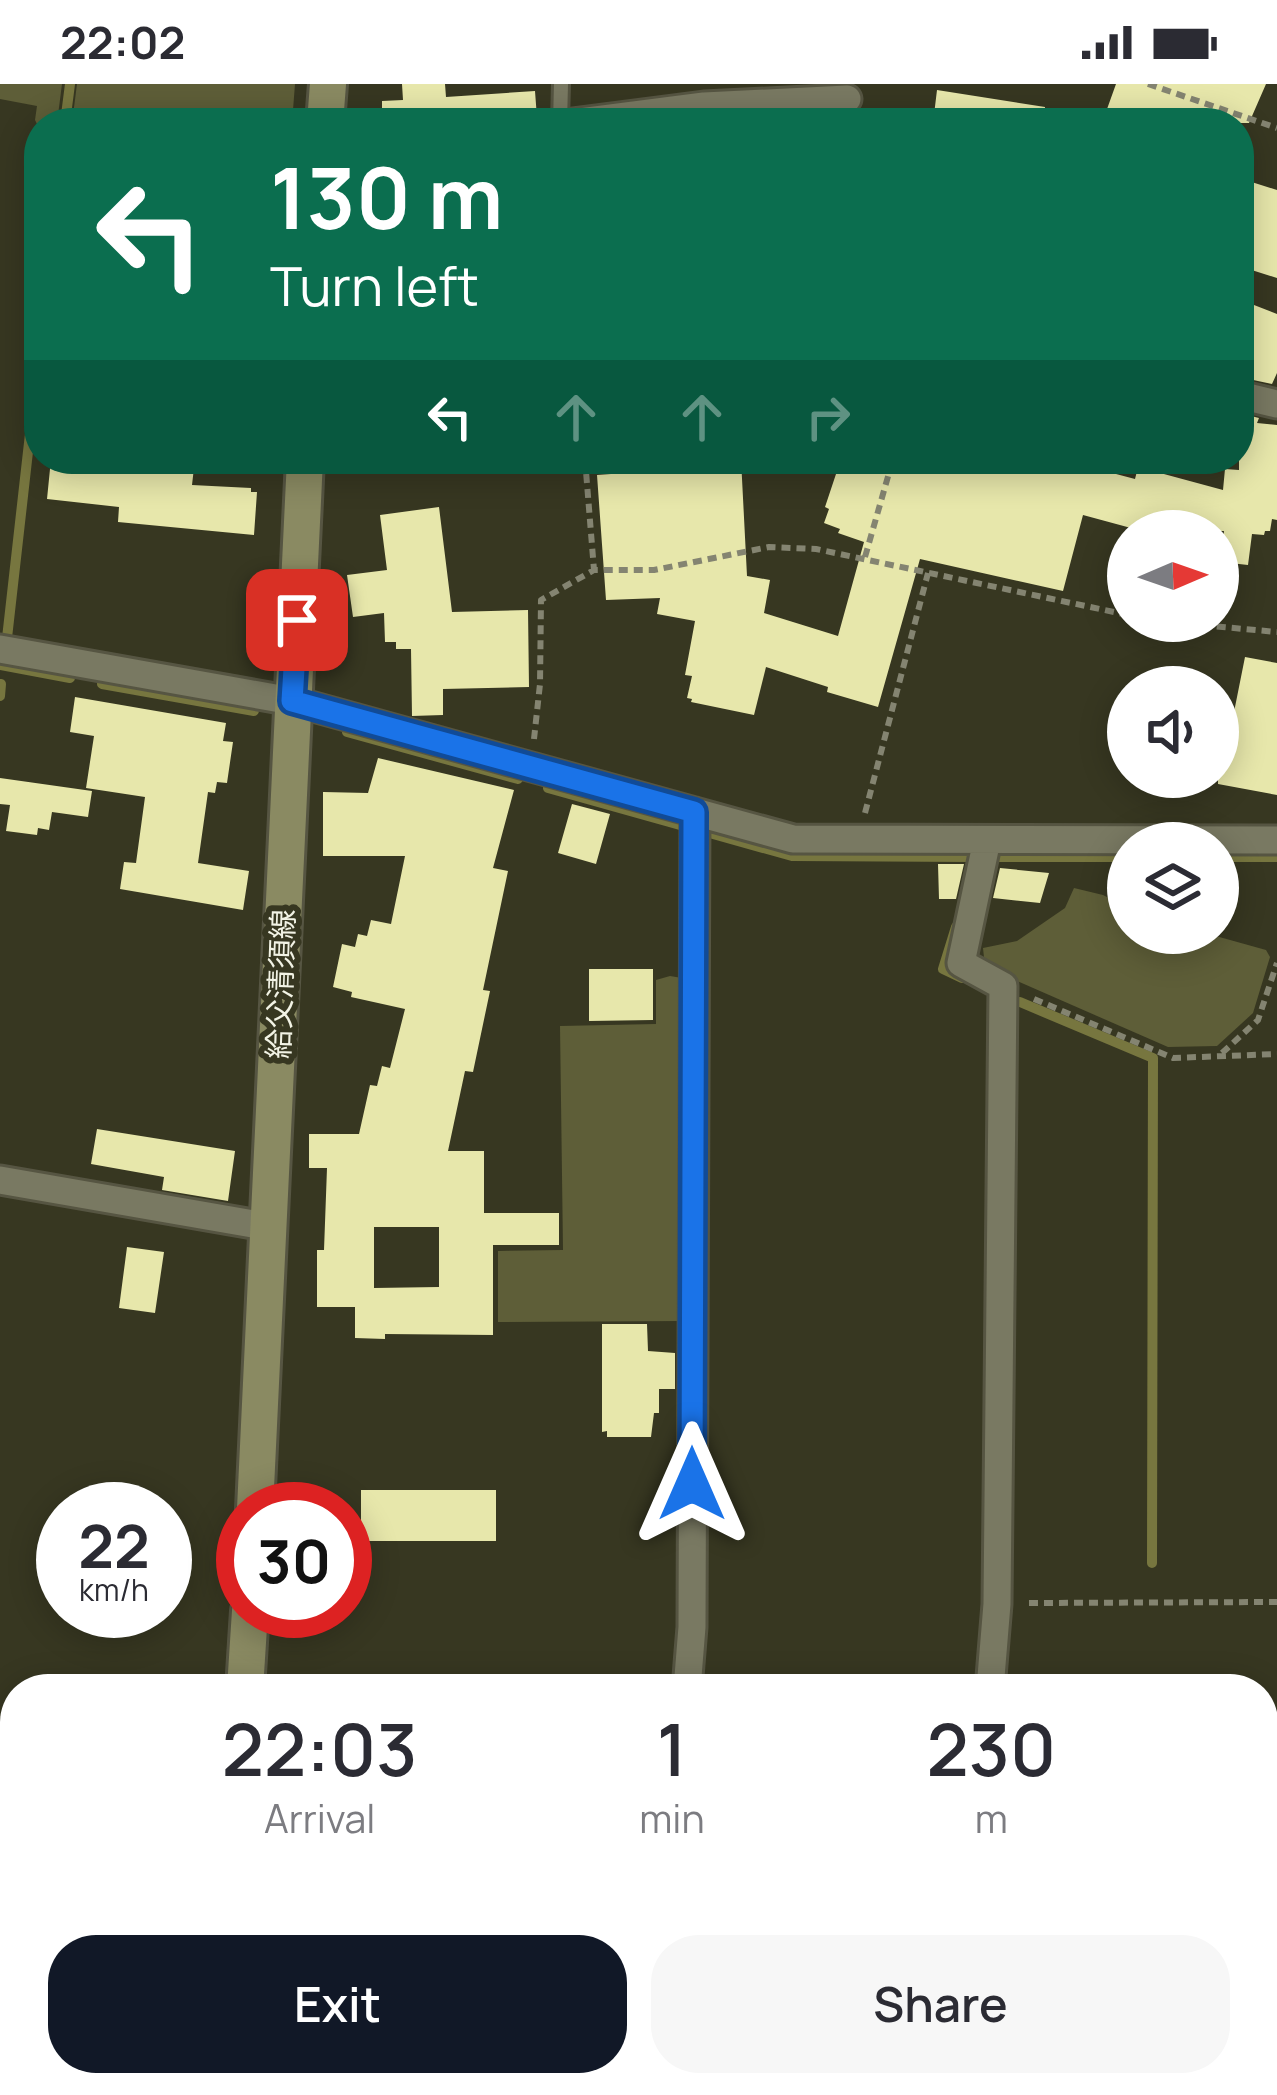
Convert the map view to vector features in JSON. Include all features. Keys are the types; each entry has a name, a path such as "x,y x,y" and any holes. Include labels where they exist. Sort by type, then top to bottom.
{"main road":[{"name":"給父清須線","path":"256,1482 304,474"},
{"path":"246,1674 248,1638"}],"street":[{"path":"688,108 848,102"},
{"path":"0,649 292,701 793,839 1277,840"},
{"path":"688,1674 694,812"},
{"path":"987,840 961,963 1003,986 997,1604 991,1674"},
{"path":"0,1180 270,1227"}],"path":[{"path":"1148,84 1218,108"},
{"path":"586,474 594,570"},
{"path":"866,557 889,474"},
{"path":"531,766 540,684 541,600 594,570 655,570 769,548 817,549 1107,611"},
{"path":"858,839 928,573"},
{"path":"1239,629 1277,632"},
{"path":"1220,1056 1258,1020 1277,963"},
{"path":"1003,986 1173,1058 1277,1054"},
{"path":"997,1604 1277,1602"}],"shaded area":[{"path":"0,84 62,84 59,108 0,99"},
{"path":"77,84 295,84 293,108 74,108"},
{"path":"1074,888 1107,897 1107,954 1239,954 1239,942 1266,950 1270,957 1253,1013 1217,1046 1168,1047 985,967 983,948 1017,941 1065,908"},
{"path":"682,978 684,1321 498,1322 498,1251 563,1250 560,1026 656,1024 656,980"}],"building":[{"path":"402,84 445,84 446,97 535,91 536,108 382,108 382,101 403,100"},
{"path":"1116,84 1266,84 1254,112 1107,108"},
{"path":"937,90 1045,107 1045,108 935,108"},
{"path":"1254,183 1277,190 1277,278 1254,271"},
{"path":"1254,305 1277,314 1277,373 1272,384 1254,380"},
{"path":"1254,417 1259,418 1257,423 1277,425 1277,520 1272,519 1264,535 1252,534 1248,565 1239,564 1239,510 1107,510 1107,522 1083,515 1063,591 920,559 878,707 766,667 754,715 691,702 687,698 692,676 685,675 695,621 657,614 660,598 606,600 597,475 742,474 747,576 770,580 764,613 838,636 864,542 824,523 836,474 1116,474 1135,479 1136,474 1164,474 1223,490 1225,474 1254,474"},
{"path":"50,474 193,474 192,485 257,492 254,535 118,522 119,507 47,499"},
{"path":"439,507 452,612 528,610 529,687 443,689 443,715 412,716 411,649 396,649 396,642 385,642 384,613 353,617 347,575 387,570 380,515"},
{"path":"1245,657 1277,663 1277,795 1239,788 1239,687"},
{"path":"75,697 226,723 223,741 233,742 227,783 217,782 215,793 208,792 198,863 249,871 243,910 120,889 124,862 136,863 145,797 86,788 94,736 70,732"},
{"path":"378,758 514,790 493,868 508,871 483,990 490,991 473,1072 465,1071 448,1151 484,1151 484,1213 559,1213 559,1245 493,1245 493,1335 355,1338 355,1307 317,1307 317,1250 324,1250 327,1168 309,1168 309,1134 359,1134 370,1085 377,1086 382,1066 390,1068 405,1009 351,997 352,992 333,987 342,944 355,947 358,934 367,936 371,920 391,924 405,856 323,856 323,792 368,793","holes":["374,1227 439,1227 439,1287 374,1288"]},
{"path":"0,778 92,791 88,817 52,812 49,830 38,828 37,835 6,831 10,805 0,804"},
{"path":"572,804 610,814 596,864 558,853"},
{"path":"938,864 964,864 956,899 939,899"},
{"path":"1000,868 1049,873 1040,903 993,898"},
{"path":"589,969 653,969 653,1020 589,1021"},
{"path":"97,1129 235,1151 228,1201 162,1190 164,1177 91,1164"},
{"path":"127,1247 164,1252 155,1313 119,1308"},
{"path":"602,1324 647,1324 648,1351 675,1353 675,1389 659,1389 659,1413 654,1413 651,1437 607,1437 607,1431 602,1432"},
{"path":"372,1490 496,1490 496,1541 372,1541"}],"waterway":[{"path":"67,108 70,84"},
{"path":"7,638 25,474"},
{"path":"0,665 70,678"},
{"path":"0,696 1,684"},
{"path":"102,684 254,711"},
{"path":"347,732 518,779"},
{"path":"548,788 680,825"},
{"path":"713,834 792,856 971,857"},
{"path":"999,857 1107,857"},
{"path":"1239,857 1277,857"},
{"path":"956,927 943,969 962,978"},
{"path":"1020,1002 1153,1058 1152,1563"}],"route":[{"path":"297,620 292,701 694,812 692,1484"}]}
